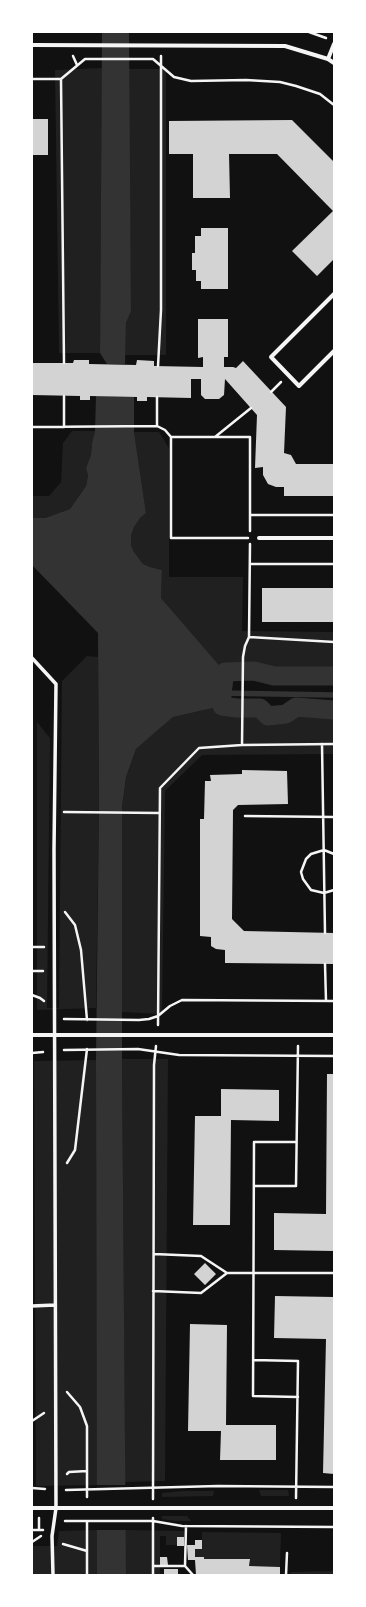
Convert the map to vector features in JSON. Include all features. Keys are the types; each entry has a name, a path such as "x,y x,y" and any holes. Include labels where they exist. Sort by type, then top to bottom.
{"street":[{"path":"328,59 334,44"},
{"path":"32,45 285,46 328,59 334,64"},
{"path":"334,294 271,357 299,386 334,351"},
{"path":"259,538 334,538"},
{"path":"32,658 56,684 54,811 56,1508 52,1536 53,1575"},
{"path":"32,1035 334,1035"},
{"path":"32,1306 55,1305"},
{"path":"32,1508 334,1508"}],"path":[{"path":"309,32 328,39"},
{"path":"158,366 161,310 162,45"},
{"path":"32,79 61,79 85,59 153,59 174,77 191,81 246,80 280,82 320,94 334,105"},
{"path":"61,79 64,363"},
{"path":"64,396 64,427"},
{"path":"157,397 157,426"},
{"path":"214,437 251,408"},
{"path":"32,427 157,426 165,430 171,437 171,538 259,538"},
{"path":"171,437 250,437 249,637 245,646 243,657 242,745"},
{"path":"250,515 334,515"},
{"path":"250,564 334,564"},
{"path":"249,637 334,642"},
{"path":"322,744 325,933"},
{"path":"153,1575 154,1065 158,1036 160,788 199,748 242,745 334,744"},
{"path":"67,812 159,814"},
{"path":"245,816 334,816"},
{"path":"334,854 324,850 311,854 306,859 301,872 302,879 311,890 324,893 334,890"},
{"path":"325,964 326,1001"},
{"path":"54,1019 139,1020 158,1016 170,1006 182,1000 334,1001"},
{"path":"254,1186 296,1186 298,1036"},
{"path":"54,1050 138,1049 156,1050 180,1055 334,1056"},
{"path":"296,1142 254,1142 253,1396 298,1397"},
{"path":"154,1254 201,1256 227,1273 334,1273"},
{"path":"154,1291 200,1293 227,1273"},
{"path":"253,1360 298,1361 296,1509"},
{"path":"56,1382 80,1407 87,1426 87,1500"},
{"path":"56,1483 69,1472 87,1471"},
{"path":"68,1490 153,1489 218,1486 334,1487"},
{"path":"87,1514 87,1575"},
{"path":"39,1515 39,1530"},
{"path":"69,1521 153,1521 186,1526 334,1527"},
{"path":"186,1526 186,1566 193,1575"},
{"path":"32,1530 46,1530"},
{"path":"52,1536 63,1544 87,1551"},
{"path":"286,1575 287,1553"},
{"path":"153,1566 186,1566"}],"shaded area":[{"path":"102,32 129,32 131,311 126,323 125,364 107,364 100,353"},
{"path":"102,68 100,353 59,353 55,70"},
{"path":"128,69 166,69 166,355 125,355 126,323 131,310"},
{"path":"96,396 134,397 134,432 146,513 140,518 134,527 131,536 131,545 134,552 143,564 162,570 161,598 225,672 222,706 173,717 136,749 126,777 122,807 122,1059 126,1575 97,1575 96,1060 99,807 98,633 32,565 32,518 45,518 70,509 86,486 88,476 86,468 91,455 95,431"},
{"path":"72,431 95,431 91,455 86,468 88,476 86,486 70,509 45,518 32,518 32,496 49,496 61,482 63,443"},
{"path":"134,432 159,432 169,448 169,577 243,577 242,631 334,632 334,676 274,676 254,671 225,672 161,598 162,570 143,564 134,552 131,545 131,536 134,527 140,518 146,513"},
{"path":"87,656 98,657 99,807 96,1008 37,1010 37,722 50,738 47,1008 59,1008 62,681"},
{"path":"222,706 237,708 260,708 268,716 286,714 296,707 334,710 334,754 202,755 165,791 162,1014 122,1012 122,808 126,777 136,749 173,717"},
{"path":"122,1059 168,1059 165,1481 125,1482"},
{"path":"96,1060 97,1485 36,1486 34,1061"},
{"path":"259,1490 288,1490 289,1496 261,1496"},
{"path":"182,1491 214,1491 213,1496 162,1497 162,1493"},
{"path":"162,1516 187,1516 191,1521 162,1519"},
{"path":"97,1530 97,1575 32,1575 32,1546 57,1546 59,1531"},
{"path":"125,1530 184,1531 184,1537 177,1537 177,1545 166,1545 166,1536 160,1536 160,1575 126,1575"},
{"path":"202,1532 281,1533 280,1567 249,1566 250,1560 204,1559 204,1557 195,1557 195,1549 202,1548"},
{"path":"334,1571 334,1575 290,1575 291,1572"}],"pier":[{"path":"95,1485 127,1485 127,1530 95,1530"}],"building":[{"path":"32,119 48,119 48,155 32,155"},
{"path":"292,120 334,162 334,259 317,276 292,251 333,211 277,154 229,154 230,198 193,198 193,154 169,154 169,121"},
{"path":"201,228 228,228 228,289 201,289 201,281 196,281 196,270 192,270 192,253 195,253 195,236 201,236"},
{"path":"198,319 228,319 228,357 224,357 224,367 236,368 243,361 286,407 284,453 291,455 296,464 334,464 334,496 284,496 284,487 276,487 268,484 263,475 263,467 255,468 257,415 225,379 224,395 219,399 205,399 201,395 201,379 191,379 191,398 147,397 147,401 137,401 137,397 90,396 90,400 80,400 80,396 32,395 32,363 73,363 74,360 89,360 89,364 136,365 137,360 154,361 154,366 203,367 203,357 198,358"},
{"path":"262,588 334,588 334,622 262,622"},
{"path":"242,770 287,771 288,804 238,805 233,810 232,919 244,931 334,933 334,964 225,963 225,950 216,949 211,946 211,937 200,936 200,819 204,819 205,781 211,781 210,775 242,774"},
{"path":"327,1074 334,1074 334,1251 274,1250 274,1213 326,1214"},
{"path":"221,1089 279,1090 279,1121 231,1120 230,1225 193,1225 195,1116 221,1116"},
{"path":"205,1263 216,1274 205,1285 194,1274"},
{"path":"275,1296 334,1297 334,1474 323,1473 326,1339 274,1338"},
{"path":"190,1324 227,1325 226,1425 276,1425 276,1460 220,1460 221,1431 188,1431"},
{"path":"177,1537 184,1537 184,1546 177,1546"},
{"path":"195,1540 202,1540 202,1549 195,1549 195,1557 204,1557 204,1559 250,1559 249,1566 280,1567 280,1575 196,1575 195,1560 188,1560 187,1545 195,1545"},
{"path":"160,1557 167,1557 168,1565 160,1565"},
{"path":"164,1569 178,1569 178,1575 164,1575"}],"waterway":[{"path":"334,676 274,676 254,671 225,672 222,693 222,706 237,708 260,708 268,716 286,714 296,707 334,710"},
{"path":"218,693 334,695"}]}
